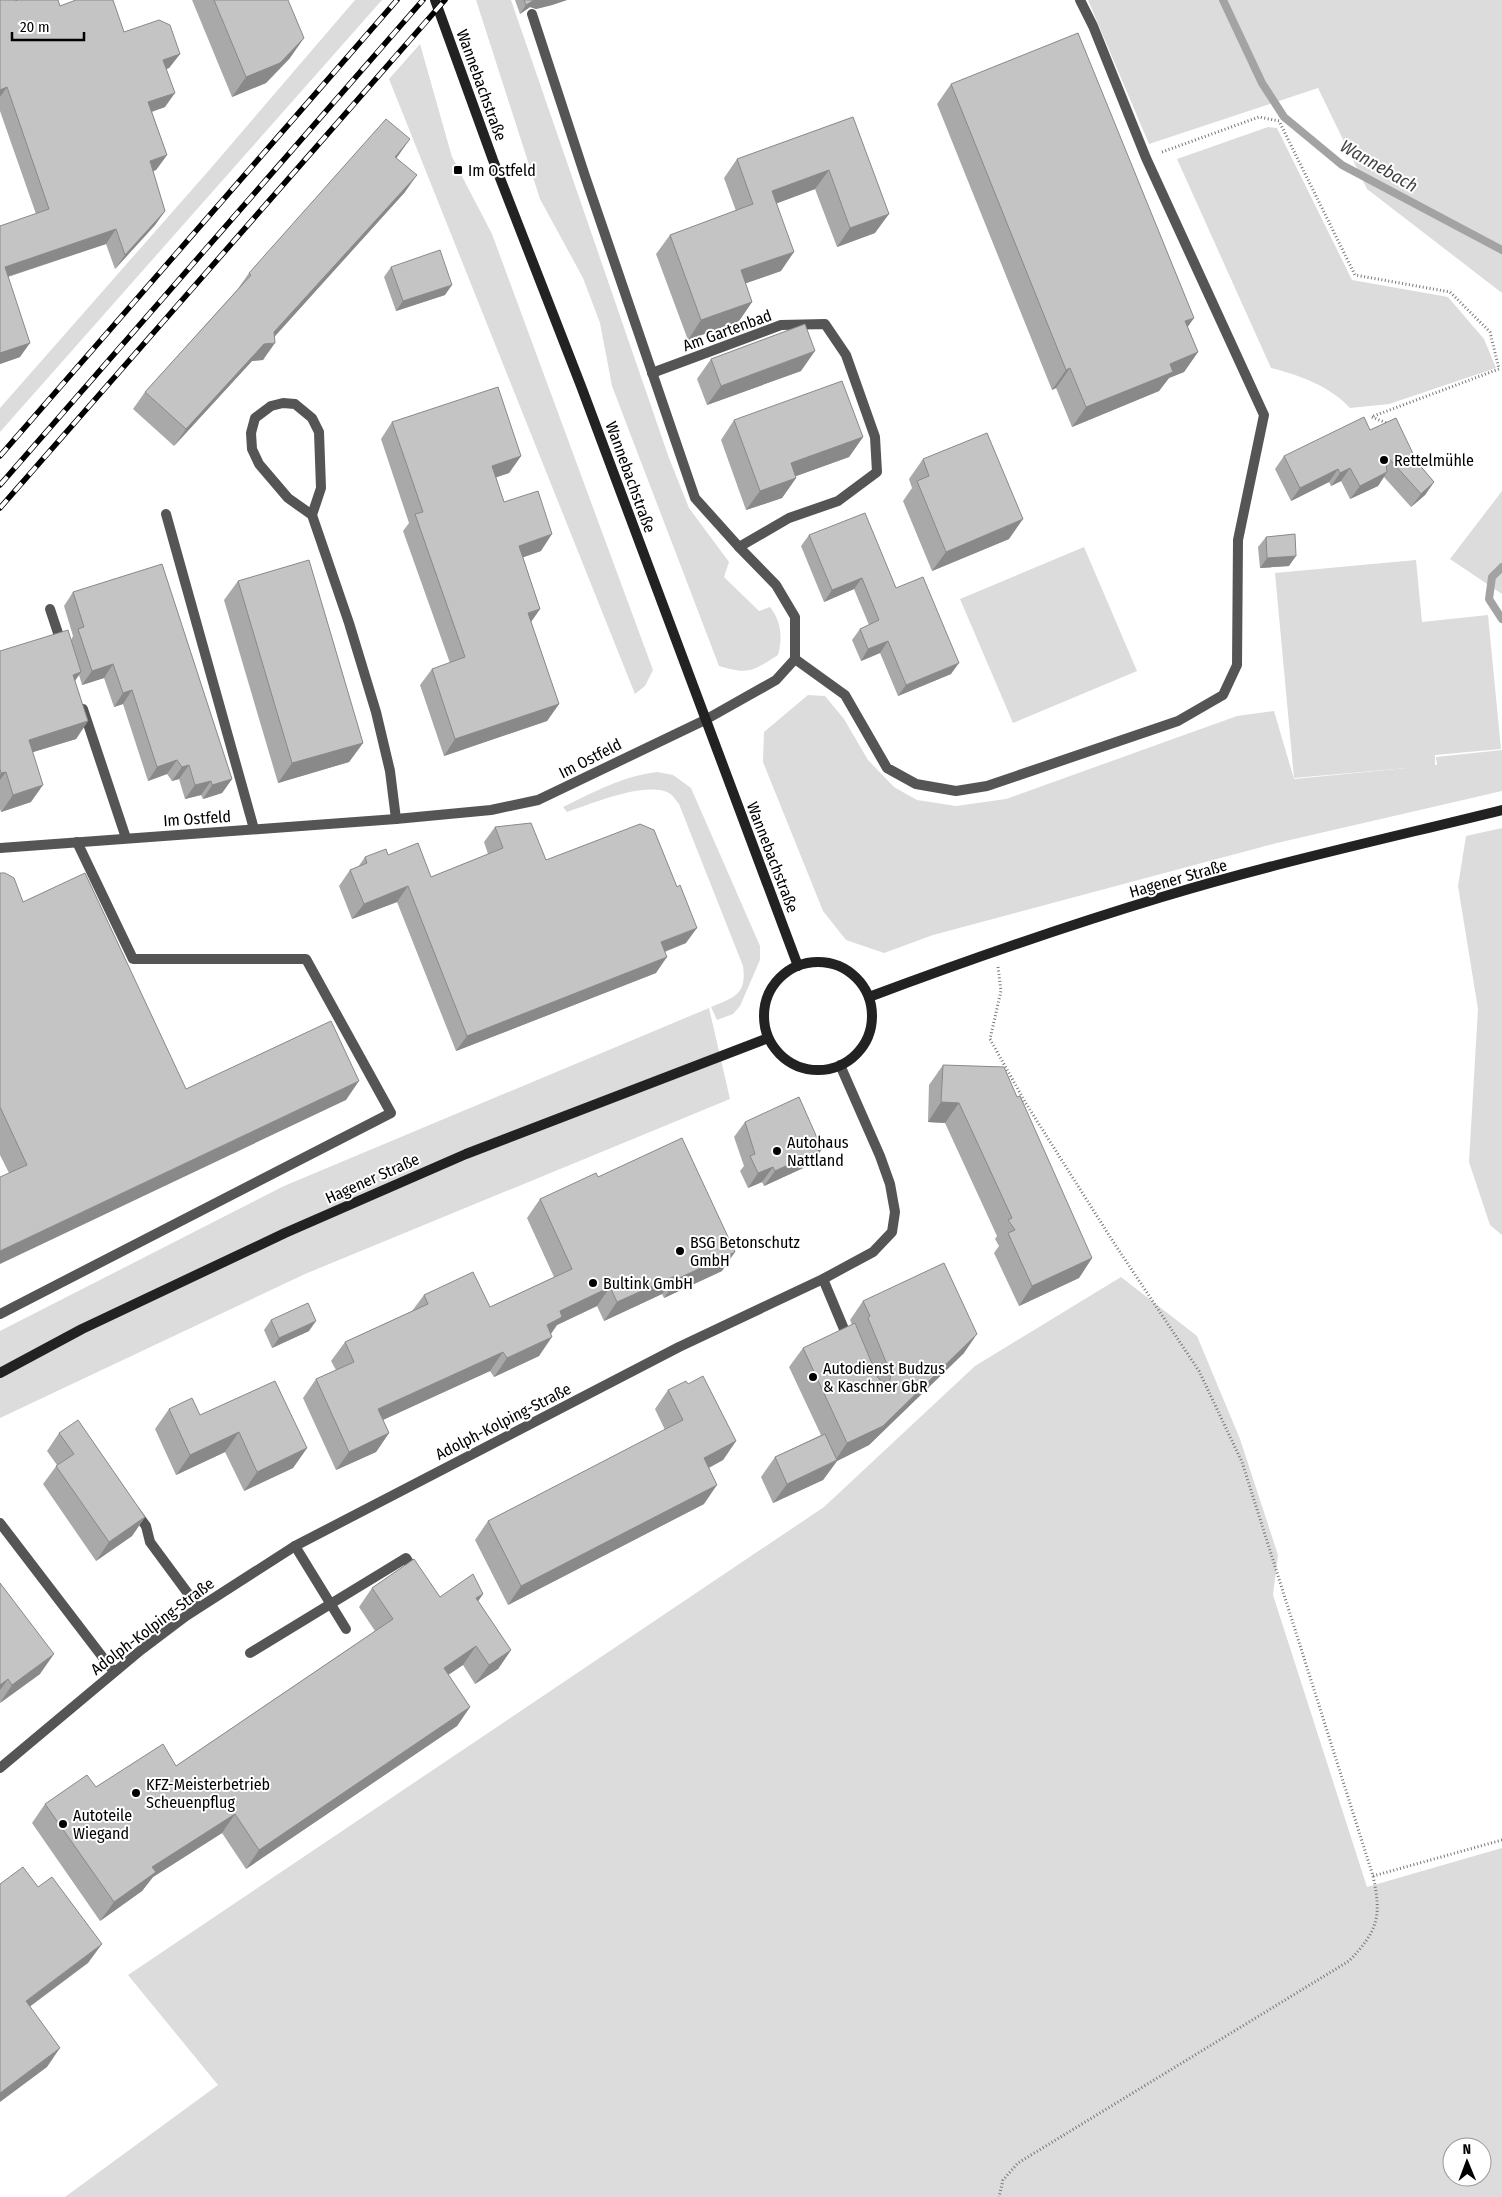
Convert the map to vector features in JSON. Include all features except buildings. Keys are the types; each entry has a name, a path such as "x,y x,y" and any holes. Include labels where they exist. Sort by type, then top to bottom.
{"main road":[{"name":"Wannebachstraße","path":"436,0 493,160 581,386 798,966"},
{"name":"Hagener Straße","path":"869,997 996,952 1181,892 1257,871 1502,810"},
{"path":"822,962 844,969 860,981 869,997 872,1014 870,1030 864,1045 854,1057 840,1065 823,1070 806,1069 790,1063 777,1052 768,1038 764,1021 765,1004 772,988 783,974 798,966 822,962"},
{"name":"Hagener Straße","path":"0,1373 82,1329 276,1237 466,1154 768,1038"}],"street":[{"path":"795,659 845,695 887,768 916,784 956,791 988,786 1178,721 1223,695 1237,665 1238,540 1264,415 1146,158 1093,26 1080,0"},
{"path":"532,14 695,498 739,548 776,585 795,617 795,659 776,680 705,720"},
{"name":"Am Gartenbad","path":"652,373 781,325 825,324 846,355 875,437 877,472 838,501 789,518 739,548"},
{"path":"312,515 321,488 319,432 312,418 295,404 271,406 255,418 251,433 252,450 259,464 288,498 312,515 349,623 376,712 390,771 396,819"},
{"path":"166,514 254,829"},
{"path":"50,609 65,655"},
{"path":"80,701 126,838"},
{"name":"Im Ostfeld","path":"0,848 396,819 490,810 531,803 705,720"},
{"path":"0,1314 391,1113 306,959 133,959 76,842"},
{"name":"Adolph-Kolping-Straße","path":"0,1768 114,1672 198,1607 294,1546 680,1347 823,1279 873,1252 892,1232 895,1223 895,1212 885,1171 840,1065"},
{"path":"823,1279 852,1350"},
{"path":"129,1502 146,1526 150,1542 198,1607"},
{"path":"0,1523 114,1672"},
{"path":"294,1546 346,1629"},
{"path":"250,1653 406,1558 422,1583"}],"path":[{"path":"1146,158 1259,117 1279,121 1354,275 1450,292 1490,332 1499,369 1371,417 1398,428"},
{"path":"996,952 1001,991 990,1039 1025,1102 1108,1235 1199,1371 1242,1462 1373,1876 1379,1901 1376,1920 1366,1944 1349,1960 1018,2163 1003,2180 999,2197"},
{"path":"1373,1876 1502,1840"}],"shaded area":[{"path":"355,0 382,0 0,432 0,408 211,168"},
{"path":"476,0 511,0 669,458 689,508 729,562 724,577 759,611 770,607 777,618 781,636 778,655 756,668 744,671 719,666 612,386 600,323 583,278 540,199"},
{"path":"1088,0 1502,0 1502,293 1367,189 1318,88 1149,144"},
{"path":"420,44 452,157 492,234 653,670 645,686 635,694 389,79"},
{"path":"1268,127 1277,128 1352,280 1448,297 1484,339 1496,368 1389,404 1350,408 1333,393 1314,382 1271,368 1177,159"},
{"path":"1502,491 1502,594 1450,559"},
{"path":"1084,547 1137,671 1013,723 960,599"},
{"path":"1416,560 1422,622 1488,615 1501,749 1435,755 1435,765 1437,765 1436,757 1502,750 1502,791 1277,843 933,935 884,953 846,940 823,911 763,762 764,732 808,695 825,696 844,719 868,760 894,787 917,800 956,806 1006,799 1237,716 1274,711 1294,779 1407,768 1294,778 1275,573"},
{"path":"657,772 673,775 691,788 760,946 760,960 740,1006 733,1014 717,1020 711,1007 737,994 741,989 744,976 743,966 679,804 669,793 658,790 646,790 618,795 567,812 563,807 620,781"},
{"path":"1502,828 1502,1235 1490,1225 1469,1162 1478,1009 1458,886 1466,836"},
{"path":"709,1008 730,1099 305,1274 0,1418 0,1331 284,1186"},
{"path":"1121,1277 1197,1336 1240,1439 1278,1555 1273,1595 1367,1887 1502,1848 1502,2197 65,2197 218,2085 128,1975 824,1507 975,1366"}],"waterway":[{"name":"Wannebach","path":"1223,0 1262,83 1284,117 1342,165 1502,250"},
{"name":"Wannebach","path":"1502,567 1492,577 1489,599 1502,619"}],"railway":[{"path":"0,456 397,0"},
{"path":"0,485 423,0"},
{"path":"0,508 445,0"}],"place":[{"name":"Im Ostfeld","path":"458,170"},
{"name":"Rettelmühle","path":"1384,460"},
{"name":"Autohaus Nattland","path":"777,1151"},
{"name":"BSG Betonschutz GmbH","path":"680,1251"},
{"name":"Bultink GmbH","path":"593,1283"},
{"name":"Autodienst Budzus & Kaschner GbR","path":"813,1377"},
{"name":"KFZ-Meisterbetrieb Scheuenpflug","path":"136,1793"},
{"name":"Autoteile Wiegand","path":"63,1824"}]}
